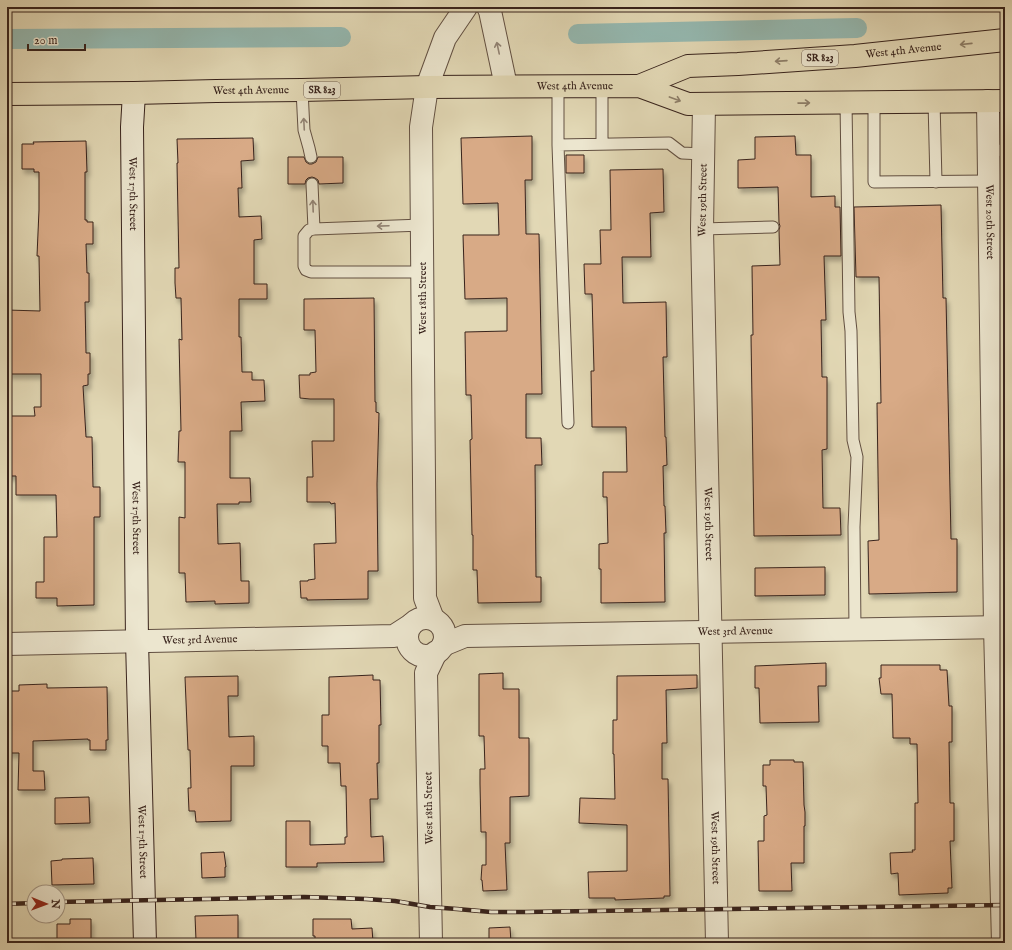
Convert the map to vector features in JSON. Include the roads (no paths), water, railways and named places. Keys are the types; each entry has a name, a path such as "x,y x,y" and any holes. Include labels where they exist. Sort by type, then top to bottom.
{"main road":[{"name":"West 4th Avenue","path":"639,86 688,66 855,56 1005,40"},
{"name":"West 4th Avenue","path":"7,94 427,87 639,86 688,104 997,101"}],"street":[{"name":"West 18th Street","path":"431,943 426,673 422,636 425,598 421,127 427,87 445,38 466,7"},
{"path":"488,7 506,86"},
{"name":"West 17th Street","path":"134,93 132,127 137,641 145,943"},
{"name":"West 20th Street","path":"997,101 997,151 989,181 997,231 1003,943"},
{"name":"West 19th Street","path":"704,104 702,229 717,943"},
{"name":"West 3rd Avenue","path":"7,644 1000,627"}],"lane":[{"path":"558,86 558,145 568,423"},
{"path":"602,86 602,144"},
{"path":"302,90 304,130 311,157"},
{"path":"934,101 936,182"},
{"path":"846,102 849,312 851,331 853,440 857,457 854,527 855,630"},
{"path":"874,102 874,182 989,181"},
{"path":"558,145 669,143 682,153 703,154"},
{"path":"312,184 314,229"},
{"path":"422,225 309,230 304,236 304,266 306,270 311,272 423,272"},
{"path":"702,229 773,227"}],"waterway":[{"path":"578,34 857,28"},
{"path":"7,39 341,37"}],"railway":[{"path":"66,902 304,897 395,901 430,907 491,912 1005,905"},
{"path":"7,904 26,903"}]}
